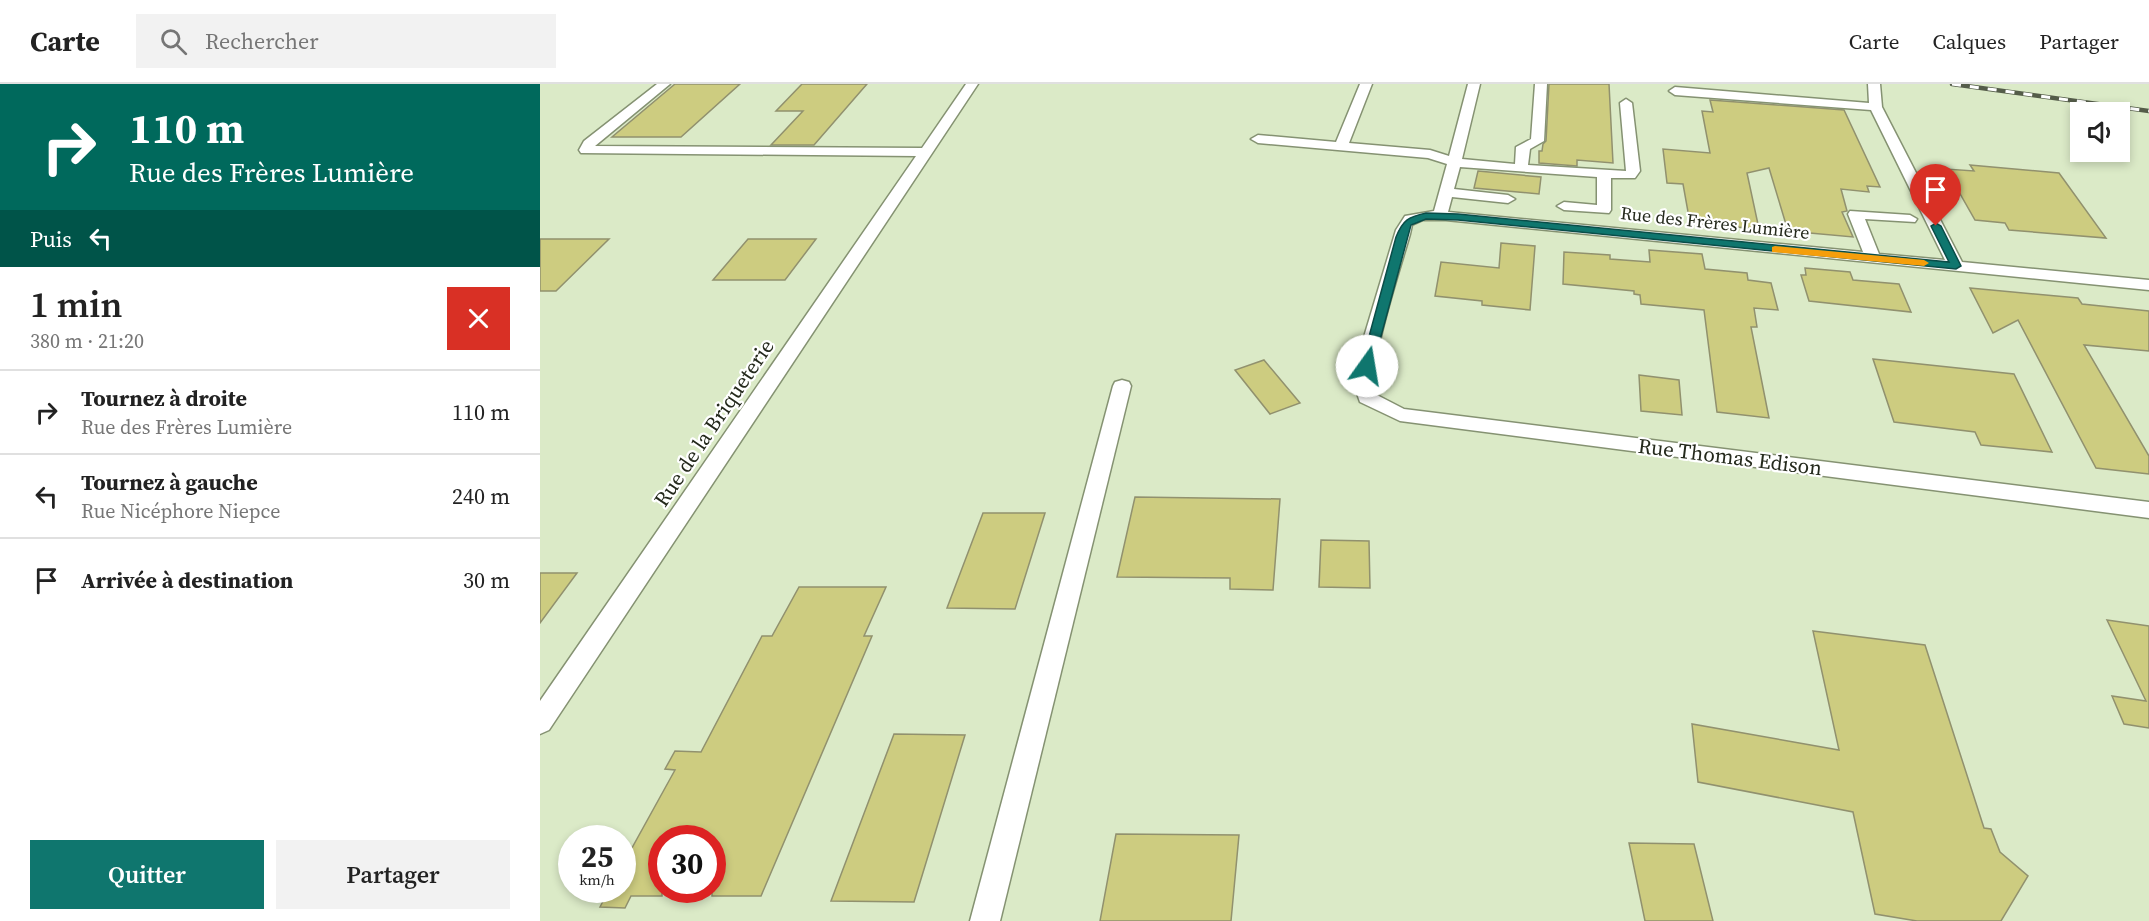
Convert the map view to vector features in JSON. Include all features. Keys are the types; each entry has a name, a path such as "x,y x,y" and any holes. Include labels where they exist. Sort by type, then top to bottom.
{"street":[{"path":"664,84 589,144 586,150 928,152"},
{"name":"Rue de la Briqueterie","path":"540,722 972,84"},
{"path":"1341,146 1366,84"},
{"path":"1440,216 1474,84"},
{"path":"1521,169 1523,147 1537,141 1541,84"},
{"path":"1874,84 1876,107 1956,266"},
{"path":"1675,91 1876,107"},
{"path":"1257,139 1430,154 1454,162 1624,177 1633,173 1626,103"},
{"path":"1563,206 1604,210 1604,175"},
{"path":"1446,192 1508,200"},
{"path":"1873,258 1855,214 1910,219"},
{"name":"Rue des Frères Lumière","path":"1370,347 1406,223 1426,216 2149,285"},
{"name":"Rue Thomas Edison","path":"1370,347 1363,385 1367,398 1378,406 1400,415 2149,510"},
{"path":"985,921 1122,386"}],"building":[{"path":"675,84 740,84 681,137 612,137"},
{"path":"802,84 867,84 814,145 771,145 803,111 776,111"},
{"path":"1549,84 1609,84 1613,163 1577,160 1577,166 1539,163 1539,151 1542,151 1546,141"},
{"path":"1710,100 1844,110 1880,187 1867,186 1869,192 1841,189 1847,211 1842,212 1853,237 1788,231 1769,168 1747,173 1759,229 1690,223 1683,184 1667,183 1663,149 1710,153 1702,111 1713,112"},
{"path":"1970,165 2059,173 2106,238 2009,230 2005,223 1975,220 1946,169 1974,171"},
{"path":"1478,171 1541,177 1539,194 1474,188"},
{"path":"540,239 609,239 556,291 540,291"},
{"path":"748,239 816,239 785,280 713,280"},
{"path":"1501,243 1535,246 1530,310 1482,305 1482,301 1435,296 1441,262 1499,268"},
{"path":"1649,250 1702,254 1705,269 1747,273 1748,280 1771,283 1778,310 1754,308 1757,327 1751,327 1769,418 1717,412 1704,310 1641,304 1640,295 1634,294 1634,291 1563,284 1564,252 1610,255 1610,259 1650,262"},
{"path":"1805,268 1850,272 1853,280 1899,284 1911,312 1809,301 1801,275 1806,275"},
{"path":"1970,288 2078,298 2082,304 2149,311 2149,351 2084,345 2149,456 2149,474 2096,468 2018,320 1993,333"},
{"path":"1873,359 2014,374 2052,452 1981,445 1975,432 1894,422"},
{"path":"1264,360 1300,403 1270,414 1235,370"},
{"path":"1639,375 1679,380 1682,415 1641,411"},
{"path":"1135,497 1280,499 1273,590 1230,589 1230,578 1117,577"},
{"path":"983,513 1045,513 1015,609 947,608"},
{"path":"1321,540 1369,541 1370,588 1319,587"},
{"path":"540,573 577,573 540,623"},
{"path":"799,587 886,587 864,636 872,636 761,896 726,896 726,825 648,825 648,896 636,896 636,841 675,770 665,769 675,751 701,752 762,636 772,636"},
{"path":"2107,620 2149,626 2149,728 2124,724 2112,696 2146,701"},
{"path":"1813,631 1925,645 1984,828 1991,829 2000,852 2028,876 2001,921 1917,921 1875,914 1853,812 1698,782 1692,724 1839,750"},
{"path":"894,734 965,735 914,902 831,901"},
{"path":"1116,834 1239,835 1231,921 1100,921"},
{"path":"1629,843 1694,844 1713,921 1645,921"},
{"path":"602,903 628,903 625,908 600,907"}],"railway":[{"path":"1952,84 2149,111"}],"slow traffic":[{"path":"1775,249 1924,263"}],"route":[{"path":"1367,366 1370,347 1401,237 1406,223 1413,219 1426,216 1458,217 1956,266 1936,226"}]}
